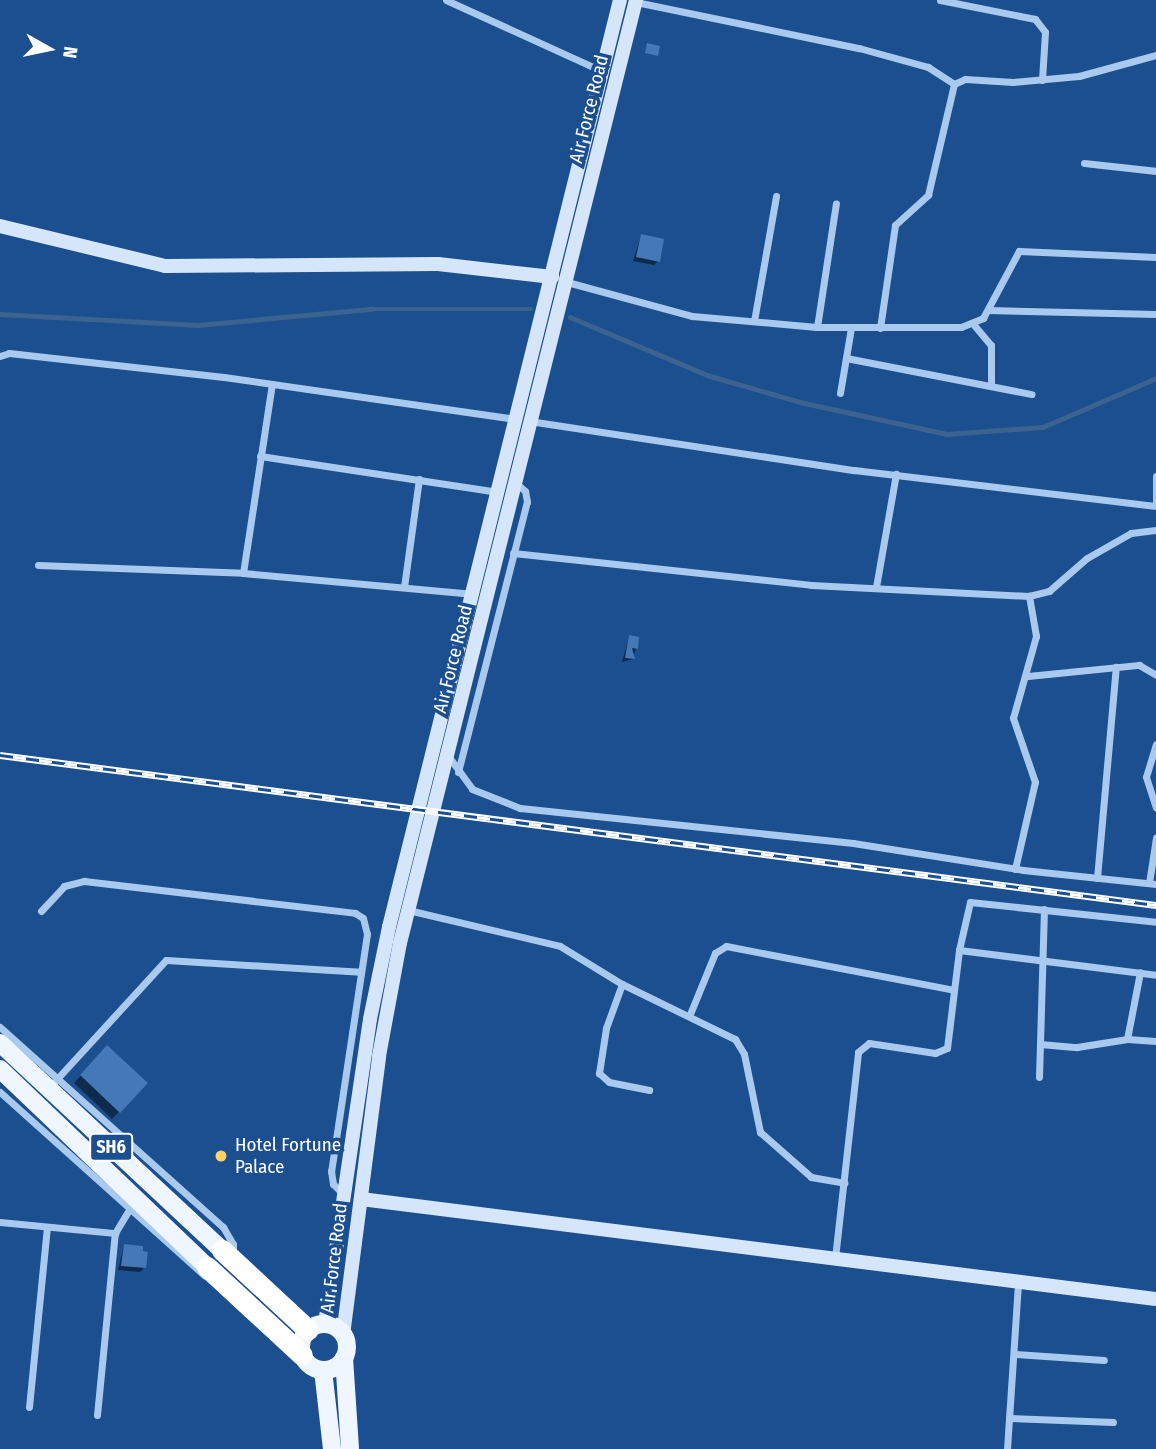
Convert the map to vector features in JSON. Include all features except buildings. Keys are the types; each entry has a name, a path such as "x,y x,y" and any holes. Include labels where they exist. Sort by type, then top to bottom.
{"highway":[{"name":"SH6","path":"227,1255 316,1327"},
{"name":"SH6","path":"214,1272 302,1355"}],"main road":[{"name":"SH6","path":"0,1043 227,1255"},
{"name":"SH6","path":"0,1069 214,1272"},
{"name":"SH6","path":"316,1327 343,1335"},
{"path":"302,1355 316,1327"},
{"path":"343,1335 347,1348 344,1358 350,1449"},
{"name":"SH6","path":"302,1355 323,1370"},
{"path":"332,1449 323,1370 344,1358"}],"street":[{"path":"446,0 602,71"},
{"name":"Air Force Road","path":"343,1335 389,994 489,595 513,488 552,276 620,0"},
{"path":"940,0 1035,19 1045,32 1042,79"},
{"path":"636,1 859,48 928,67 954,84"},
{"name":"Air Force Road","path":"316,1327 346,1195 370,1019 388,927 496,492 524,420 566,282 636,1"},
{"path":"954,84 965,79 1042,79 1088,75 1156,55"},
{"path":"880,328 895,225 929,195 954,84"},
{"path":"1084,163 1156,171"},
{"path":"754,321 776,197"},
{"path":"817,327 836,203"},
{"path":"0,226 165,266 439,264 552,276"},
{"path":"566,282 680,314 817,327 974,325 988,310 1019,251 1156,257"},
{"path":"988,310 1156,314"},
{"path":"974,325 991,345 991,385"},
{"path":"840,393 851,328"},
{"path":"1,353 272,384 896,474 1156,505 1156,476"},
{"path":"846,358 1032,394"},
{"path":"243,573 272,384"},
{"path":"260,456 496,492 513,488 524,491 527,502 458,772"},
{"path":"876,587 896,474"},
{"path":"404,587 419,479"},
{"path":"513,553 811,585 1029,596 1049,591 1087,558 1131,533 1156,530"},
{"path":"38,565 243,573 489,595"},
{"path":"1015,869 1035,782 1013,718 1028,676 1036,636 1029,596"},
{"path":"1028,676 1146,666 1156,675"},
{"path":"1097,878 1116,667"},
{"path":"1156,744 1146,777 1156,807"},
{"path":"449,756 472,789 520,808 853,843 1015,869 1152,883 1156,838"},
{"path":"41,911 64,886 84,881 355,913 367,925 331,1171 333,1184 346,1195 1156,1299"},
{"path":"835,1259 862,1045 943,1052 948,1041 959,950 970,902 1156,922"},
{"path":"1039,1077 1044,909"},
{"path":"408,910 560,946 622,984 690,1014 741,1045 754,1122 766,1139 810,1177 844,1183"},
{"path":"690,1014 715,953 726,946 954,990"},
{"path":"959,950 1156,975"},
{"path":"55,1081 166,960 360,972"},
{"path":"1127,1039 1140,972"},
{"path":"622,984 606,1028 599,1073 609,1082 649,1090"},
{"path":"0,1027 55,1081 223,1227 233,1244 227,1255"},
{"path":"1040,1044 1087,1047 1127,1039 1156,1041"},
{"path":"0,1092 194,1270 214,1272"},
{"path":"97,1415 115,1233 129,1210"},
{"path":"0,1222 115,1233"},
{"path":"29,1407 47,1227"},
{"path":"1007,1449 1018,1282"},
{"path":"1014,1354 1104,1360"},
{"path":"1009,1418 1113,1423"}],"waterway":[{"path":"0,314 198,325 372,309 531,309"},
{"path":"570,317 707,375 800,402 947,434 1043,427 1156,378"}],"railway":[{"path":"0,755 1156,905"}],"place":[{"name":"Hotel Fortune Palace","path":"221,1156"}]}
